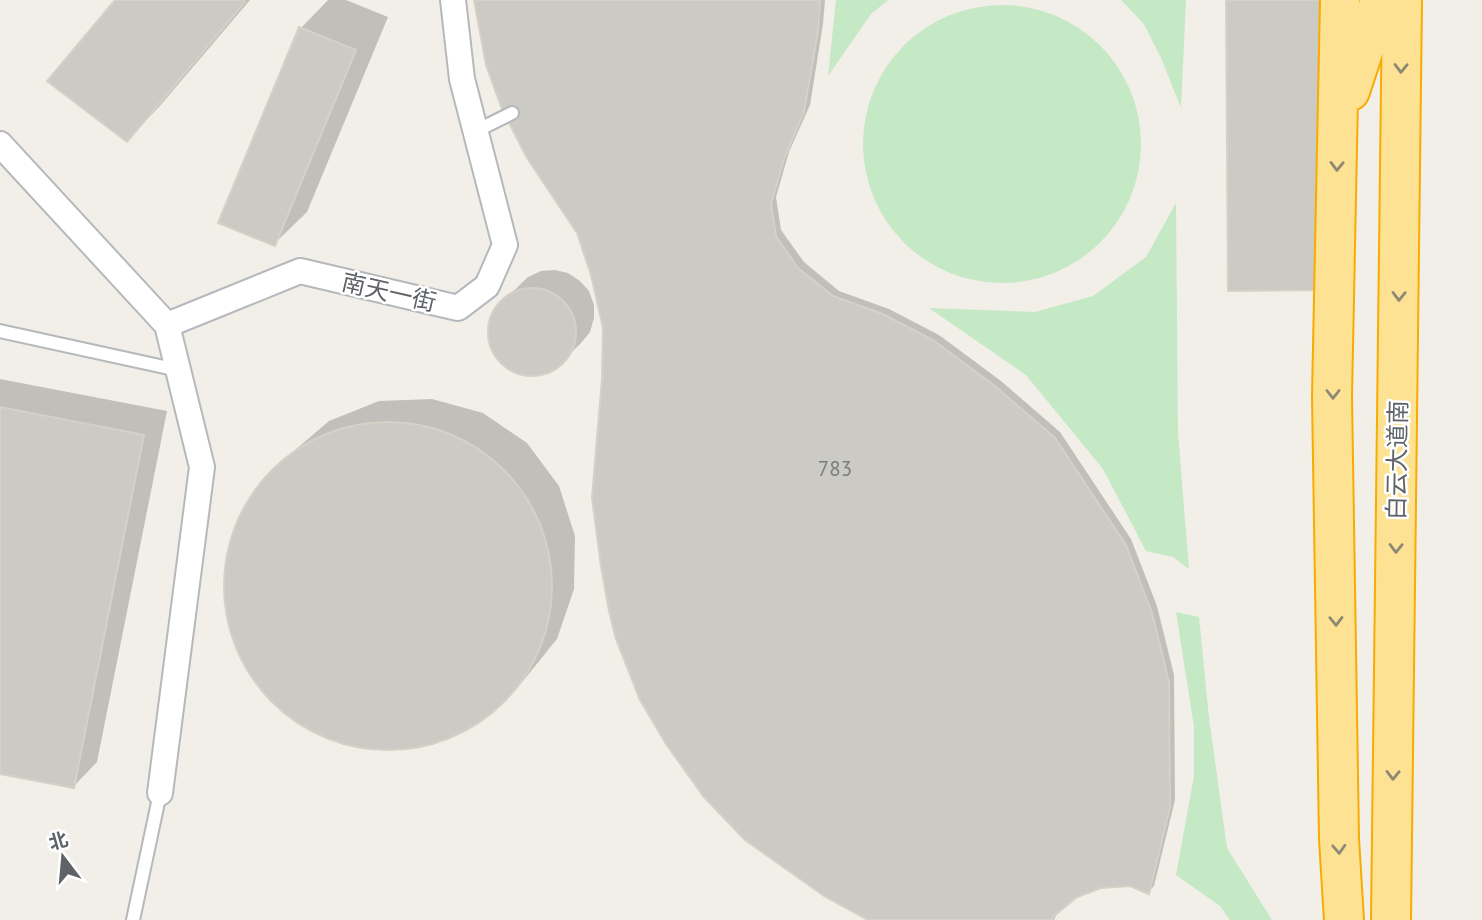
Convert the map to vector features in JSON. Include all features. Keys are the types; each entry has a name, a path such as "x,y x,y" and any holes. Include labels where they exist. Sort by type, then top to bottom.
{"highway":[{"path":"1340,0 1332,396 1339,826 1344,920"},
{"path":"1338,129 1380,0"},
{"name":"白云大道南","path":"1391,920 1402,0"}],"street":[{"name":"南天一街","path":"167,325 300,271 458,308 487,286 505,246 463,79 453,0"},
{"path":"0,144 167,325 202,467 160,793"}],"lane":[{"path":"475,131 512,113"},
{"path":"0,331 178,370"},
{"path":"133,920 160,793"}],"green space":[{"path":"836,0 888,0 871,14 828,76"},
{"path":"1121,0 1186,0 1181,108 1144,24"},
{"path":"1002,5 1042,11 1068,21 1090,36 1110,56 1131,91 1141,144 1135,184 1125,210 1110,232 1090,252 1055,273 1002,283 962,277 936,267 914,252 894,232 873,197 863,144 869,104 879,78 894,56 914,36 949,15"},
{"path":"1176,203 1178,433 1189,569 1173,557 1146,551 1103,469 1026,375 929,308 1035,312 1093,296 1146,257"},
{"path":"1176,612 1199,617 1209,718 1227,848 1272,920 1230,920 1220,906 1176,875 1194,776 1194,727"}],"building":[{"path":"115,0 245,2 127,142 47,81"},
{"path":"474,0 820,0 818,31 804,112 784,159 771,204 776,236 798,268 833,296 883,314 933,340 995,386 1055,438 1126,545 1152,613 1169,682 1170,807 1149,894 1130,886 1101,888 1077,897 1052,920 868,920 824,896 745,840 704,797 666,744 640,700 616,639 601,566 592,498 602,379 603,328 591,275 577,233 527,158 502,109 486,65"},
{"path":"1226,0 1324,0 1325,290 1228,291"},
{"path":"299,27 356,50 275,246 218,223"},
{"path":"532,288 557,295 569,307 576,332 569,357 557,369 532,376 507,369 495,357 488,332 495,307 507,295"},
{"path":"0,407 144,435 74,788 0,774"},
{"path":"388,422 420,425 451,435 479,450 504,470 524,495 539,523 549,554 552,586 549,618 539,649 524,677 504,702 479,722 451,737 420,747 388,750 356,747 325,737 297,722 272,702 252,677 237,649 227,618 224,586 227,554 237,523 252,495 272,470 297,450 325,435 356,425"}]}
